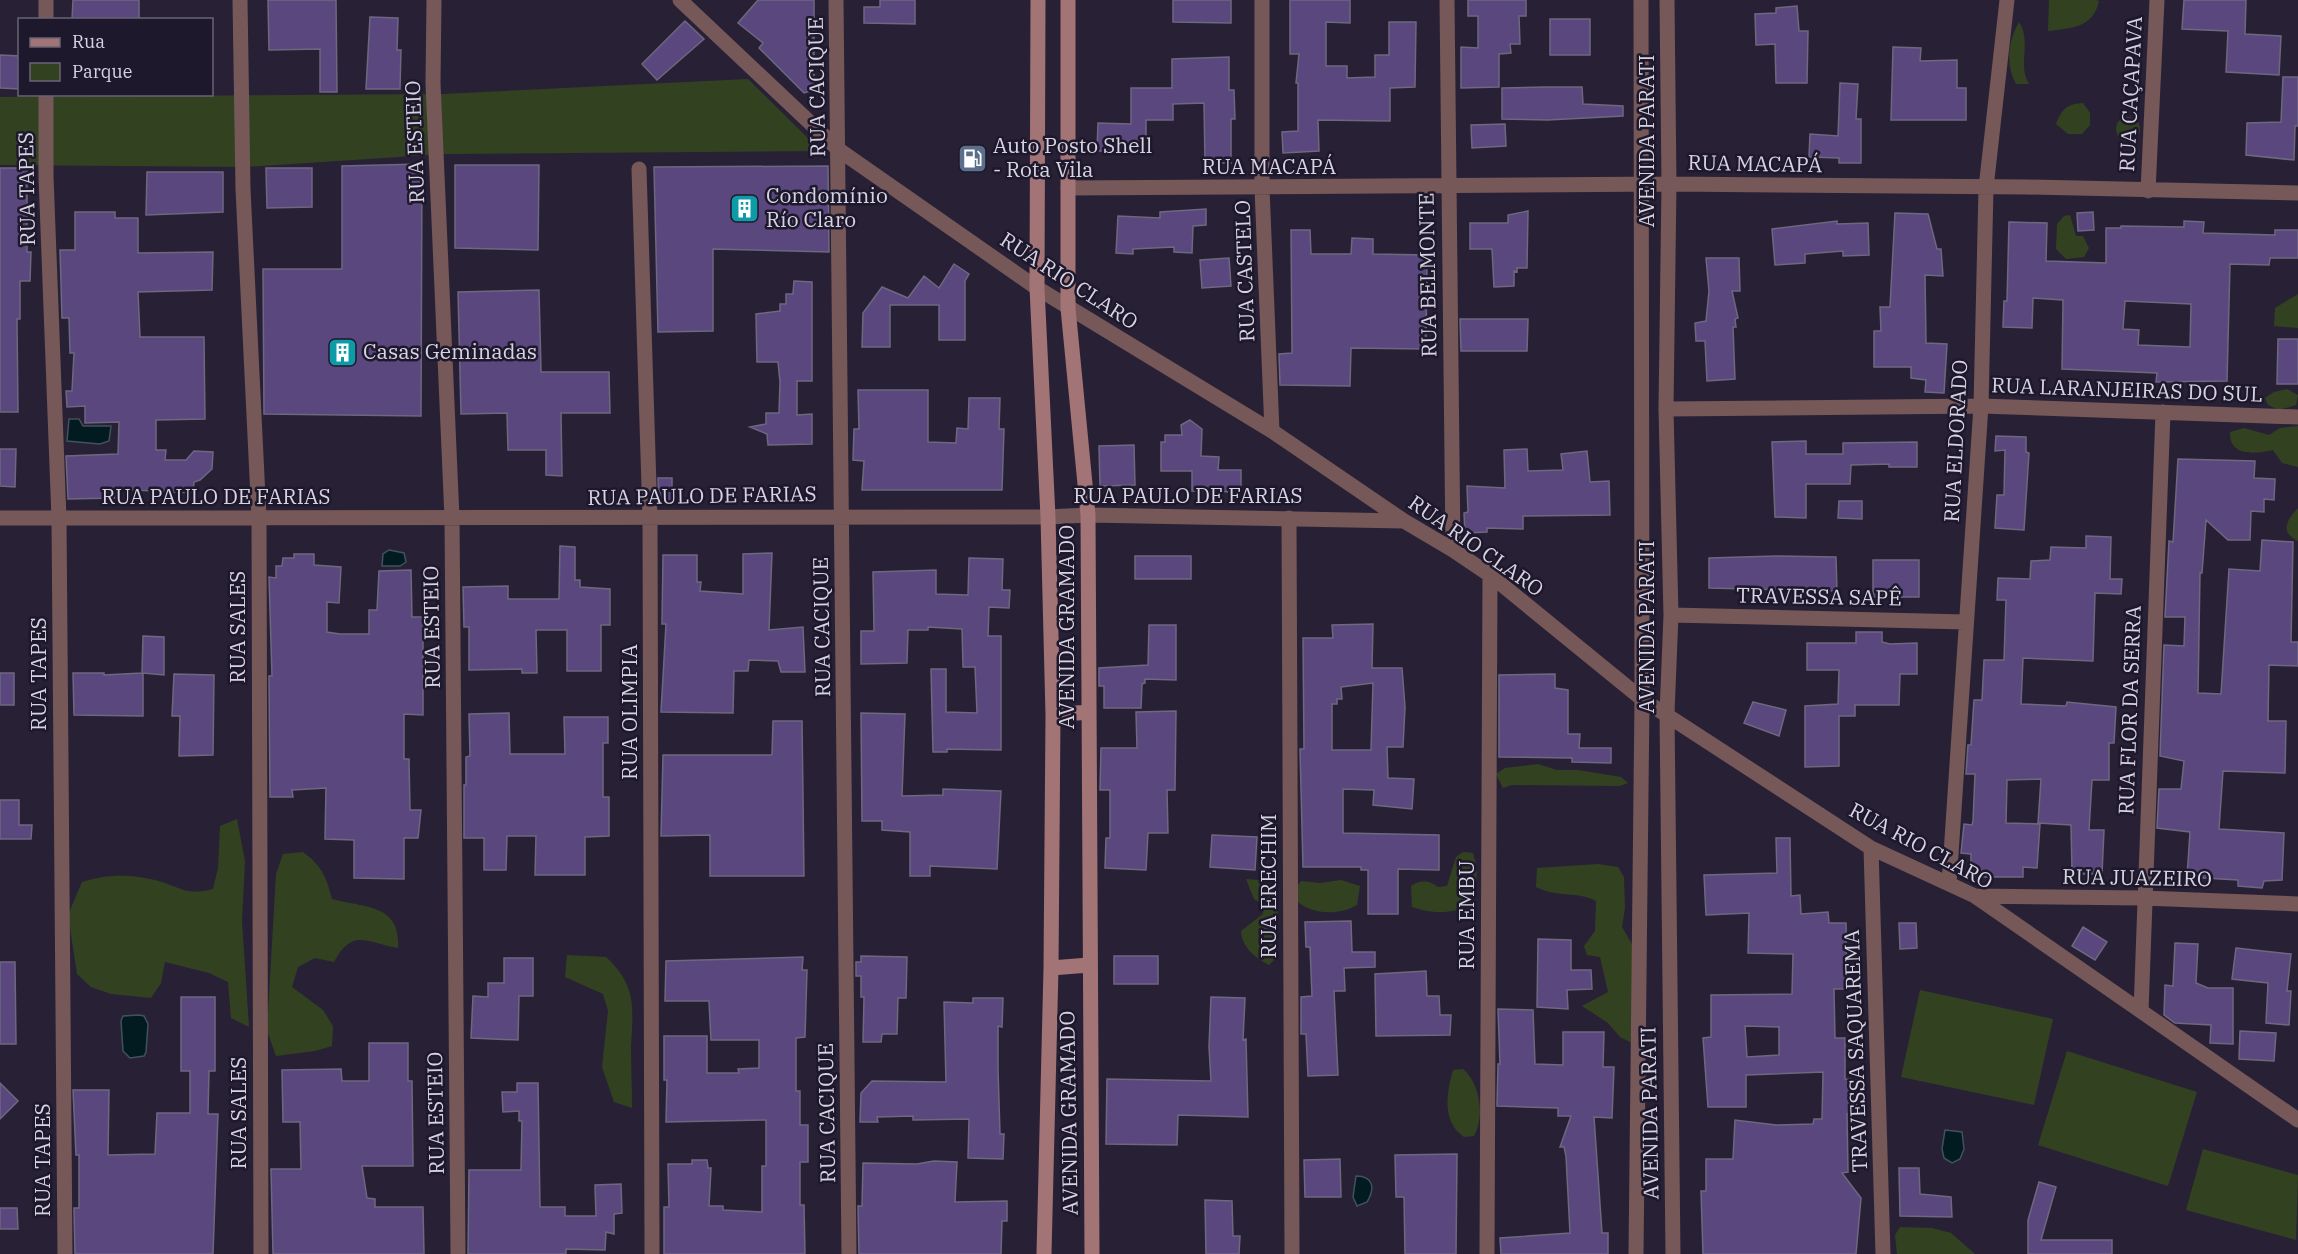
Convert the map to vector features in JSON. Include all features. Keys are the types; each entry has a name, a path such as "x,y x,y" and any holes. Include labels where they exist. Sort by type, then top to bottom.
{"street":[{"path":"46,0 46,18"},
{"name":"RUA SALES","path":"240,0 243,189 259,518 261,1254"},
{"name":"RUA ESTEIO","path":"434,0 433,83 452,518 458,1254"},
{"name":"RUA RIO CLARO","path":"680,0 839,150 1037,288 1272,431 1404,521 1453,550 1490,575 1642,699 1667,713 1871,848 1974,896 2298,1120"},
{"name":"RUA CACIQUE","path":"837,0 838,318 849,1254"},
{"name":"AVENIDA GRAMADO","path":"1038,0 1037,288 1048,517 1053,715 1052,968 1044,1254"},
{"name":"AVENIDA GRAMADO","path":"1068,0 1068,308 1088,515 1092,1254"},
{"name":"RUA CASTELO","path":"1262,0 1262,188 1272,431"},
{"name":"RUA BELMONTE","path":"1447,0 1453,550"},
{"name":"AVENIDA PARATI","path":"1636,1254 1642,699 1641,0"},
{"name":"AVENIDA PARATI","path":"1667,0 1669,184 1666,409 1671,615 1667,713 1672,1254"},
{"name":"RUA ELDORADO","path":"1949,884 1980,406 1986,188 2007,0"},
{"name":"RUA CAÇAPAVA","path":"2148,191 2157,0"},
{"name":"RUA TAPES","path":"46,96 46,176 59,519 65,1254"},
{"name":"RUA OLIMPIA","path":"639,169 650,518 652,1254"},
{"name":"RUA MACAPÁ","path":"1068,188 1669,184 2298,193"},
{"name":"RUA LARANJEIRAS DO SUL","path":"1666,409 1980,406 2298,417"},
{"name":"RUA FLOR DA SERRA","path":"2141,1011 2143,898 2163,412"},
{"name":"RUA PAULO DE FARIAS","path":"0,518 1048,517 1088,515 1404,521"},
{"name":"RUA ERECHIM","path":"1289,518 1292,1254"},
{"name":"RUA EMBU","path":"1487,1254 1490,575"},
{"name":"TRAVESSA SAPÊ","path":"1671,615 1966,622"},
{"path":"1053,715 1089,712"},
{"name":"TRAVESSA SAQUAREMA","path":"1871,848 1883,1254"},
{"name":"RUA JUAZEIRO","path":"1974,896 2143,898 2298,904"},
{"path":"1052,968 1089,964"}],"green space":[{"path":"2049,0 2099,1 2092,17 2087,22 2048,31"},
{"path":"2019,22 2023,30 2024,69 2029,84 2016,84 2010,69 2010,45"},
{"path":"748,79 821,151 444,154 245,167 0,165 0,97 444,94"},
{"path":"2083,103 2090,113 2090,125 2082,134 2068,134 2056,124 2058,119 2069,106"},
{"path":"2128,117 2136,121 2140,129 2136,137 2128,141 2120,137 2116,129 2120,121"},
{"path":"2070,215 2076,236 2083,236 2089,248 2084,257 2066,259 2056,249 2057,224 2064,216"},
{"path":"2298,294 2298,328 2274,326 2275,308"},
{"path":"2287,389 2298,395 2296,405 2279,410 2268,405 2265,398 2274,392"},
{"path":"2298,426 2298,467 2282,463 2273,450 2245,452 2234,446 2231,440 2230,432 2244,428 2269,435 2280,428"},
{"path":"2298,508 2298,541 2288,534 2287,526"},
{"path":"1538,764 1557,770 1578,770 1621,777 1628,783 1620,786 1512,785 1503,788 1496,774 1505,768"},
{"path":"237,819 245,861 242,921 249,1027 231,1018 228,982 209,973 165,962 161,983 151,998 111,994 91,987 77,974 68,915 82,882 101,877 127,876 155,880 189,891 213,889 218,868 220,826"},
{"path":"303,852 322,872 332,899 378,910 394,923 398,948 369,941 354,941 341,951 334,962 315,958 298,967 292,987 323,1010 333,1026 332,1046 315,1051 276,1056 267,1031 276,874 283,854"},
{"path":"1463,852 1473,853 1477,874 1473,893 1466,906 1453,911 1439,912 1412,907 1411,886 1424,882 1438,887 1447,886 1456,857"},
{"path":"1598,864 1618,867 1624,877 1625,908 1622,927 1632,944 1638,1046 1620,1037 1608,1023 1582,1006 1608,992 1600,957 1587,955 1584,946 1595,931 1596,901 1536,887 1537,868"},
{"path":"1246,879 1267,883 1276,893 1278,910 1276,958 1269,965 1250,951 1242,937 1241,931 1263,914 1262,904 1254,899"},
{"path":"1341,880 1360,886 1357,905 1349,909 1333,912 1316,911 1295,899 1295,889 1301,881 1320,883"},
{"path":"567,955 606,957 628,988 632,1009 632,1108 614,1102 602,1067 608,1011 603,994 565,977"},
{"path":"1920,990 2053,1019 2034,1105 1901,1077"},
{"path":"2067,1051 2197,1092 2168,1186 2038,1145"},
{"path":"1463,1069 1469,1075 1477,1091 1480,1110 1474,1136 1464,1137 1452,1124 1448,1107 1453,1070"},
{"path":"2203,1149 2298,1175 2296,1240 2186,1210"},
{"path":"1900,1227 1932,1228 1951,1233 1975,1254 1897,1254 1895,1235"}],"shaded area":[{"path":"69,419 79,419 83,426 111,426 109,441 100,444 67,441"},
{"path":"389,550 404,553 406,562 400,566 382,566 383,554"},
{"path":"123,1016 144,1016 148,1024 146,1052 144,1056 130,1058 123,1051 121,1021"},
{"path":"1945,1130 1962,1132 1964,1149 1960,1159 1952,1163 1944,1158 1942,1149"},
{"path":"1356,1176 1370,1181 1372,1188 1367,1202 1357,1206 1353,1197"}],"building":[{"path":"73,0 139,0 139,18 72,18"},
{"path":"268,0 336,0 337,92 320,92 320,49 269,50"},
{"path":"758,0 814,0 814,90 804,93 759,48 763,43 738,23"},
{"path":"880,0 915,0 915,24 864,23 864,7 880,7"},
{"path":"1173,0 1231,0 1231,23 1173,22"},
{"path":"1290,0 1350,0 1350,23 1326,22 1326,66 1347,66 1347,78 1375,77 1375,55 1389,55 1389,22 1416,22 1415,87 1390,88 1390,121 1318,120 1319,151 1283,153 1282,132 1298,131 1298,83 1296,83 1299,54 1290,54"},
{"path":"1468,0 1526,0 1526,16 1519,16 1520,44 1510,44 1511,53 1499,54 1499,87 1461,88 1461,47 1478,48 1478,16 1468,16"},
{"path":"2184,0 2246,0 2245,34 2281,36 2279,75 2226,72 2228,31 2182,29"},
{"path":"1797,6 1799,31 1808,31 1807,83 1776,83 1775,44 1756,45 1755,14 1776,13 1776,8"},
{"path":"370,17 398,18 397,50 401,50 400,89 366,89"},
{"path":"1550,19 1590,19 1590,55 1550,55"},
{"path":"685,21 704,39 657,80 642,64"},
{"path":"1893,47 1921,48 1920,61 1957,60 1957,88 1966,88 1966,120 1891,120"},
{"path":"0,55 18,56 18,89 0,88"},
{"path":"1229,57 1229,90 1234,90 1235,119 1231,119 1231,163 1205,163 1204,103 1173,104 1173,120 1146,120 1146,151 1097,151 1098,123 1131,124 1131,88 1172,88 1172,59"},
{"path":"2283,77 2298,77 2298,126 2295,126 2294,160 2246,155 2247,123 2281,122"},
{"path":"1840,83 1858,84 1856,119 1861,119 1861,163 1839,163 1839,158 1809,157 1810,134 1838,136"},
{"path":"1582,87 1583,104 1623,106 1623,116 1548,120 1502,119 1502,88"},
{"path":"1505,124 1506,146 1472,148 1471,125"},
{"name":"Casas Geminadas","path":"422,164 421,416 264,414 263,269 342,269 342,166"},
{"path":"455,165 539,165 538,250 455,248"},
{"name":"Condomínio Río Claro","path":"828,166 829,252 713,249 713,331 658,332 654,167"},
{"path":"0,168 27,168 27,252 31,252 30,281 20,281 20,319 17,319 18,412 0,412"},
{"path":"266,168 312,168 312,207 267,208"},
{"path":"147,172 223,172 223,212 146,215"},
{"path":"1206,209 1206,225 1193,226 1192,253 1174,252 1174,247 1133,249 1133,254 1116,253 1118,216 1160,218 1160,212"},
{"path":"1528,211 1527,268 1517,268 1517,272 1514,271 1514,286 1494,287 1492,249 1470,249 1470,223 1508,223 1508,215"},
{"path":"75,212 115,212 115,218 138,218 138,253 213,252 212,290 138,292 140,337 204,337 205,419 156,420 156,450 166,450 165,460 186,460 194,451 213,452 212,469 200,480 194,482 193,493 114,489 115,498 68,499 66,456 118,454 119,422 85,423 85,406 67,407 66,391 72,391 74,353 70,353 69,318 62,318 60,250 75,250"},
{"path":"2093,212 2094,230 2078,231 2077,213"},
{"path":"1895,213 1928,214 1937,249 1941,249 1943,276 1925,275 1926,343 1947,344 1944,393 1925,392 1926,380 1911,378 1911,367 1874,367 1874,331 1881,331 1880,307 1890,307"},
{"path":"1837,221 1837,224 1868,223 1869,255 1843,256 1843,251 1805,254 1805,263 1775,265 1772,229"},
{"path":"2184,221 2204,222 2203,233 2275,235 2275,230 2298,230 2298,258 2270,258 2269,265 2230,264 2227,381 2156,382 2157,373 2062,369 2063,300 2033,298 2032,328 2003,327 2004,301 2007,301 2009,222 2047,223 2046,261 2106,263 2106,228 2121,228 2121,226 2184,227","holes":["2125,301 2191,304 2190,347 2138,345 2139,330 2123,329"]},
{"path":"1291,230 1310,230 1311,254 1351,254 1352,238 1373,239 1373,254 1427,255 1426,349 1351,348 1350,386 1280,385 1279,354 1292,353"},
{"path":"1229,258 1231,286 1202,288 1200,260"},
{"path":"1706,258 1739,258 1740,291 1732,291 1738,318 1735,319 1736,327 1733,327 1735,379 1707,381 1705,341 1696,341 1695,323 1706,321 1709,291"},
{"path":"954,264 969,274 965,281 965,340 939,340 939,305 890,305 890,347 862,347 863,313 882,287 908,298 924,276 939,288"},
{"path":"794,281 812,282 812,381 797,381 797,415 812,414 812,444 768,445 767,434 750,427 766,424 766,413 779,413 780,382 778,362 757,362 756,314 780,311 780,304 786,304 786,294 793,294"},
{"name":"Casas Geminadas","path":"539,290 541,372 609,372 610,413 561,413 562,476 546,475 546,450 508,450 507,413 461,414 458,292"},
{"path":"1460,319 1528,319 1527,351 1461,351"},
{"path":"2278,339 2298,339 2298,384 2277,384"},
{"path":"858,390 928,390 928,442 956,443 957,428 968,429 969,398 1000,398 999,429 1004,429 1002,490 862,490 864,461 853,460 854,429 859,429"},
{"path":"1190,420 1202,429 1201,456 1219,457 1218,470 1241,470 1241,492 1192,491 1192,471 1161,471 1161,442 1165,442 1165,435 1182,435 1181,425"},
{"path":"1996,436 2026,437 2026,452 2029,453 2024,530 1995,528 1997,495 2004,495 2005,450 1995,451"},
{"path":"1806,441 1806,454 1843,454 1843,443 1917,442 1917,467 1889,467 1889,464 1851,465 1850,484 1806,484 1806,518 1775,517 1772,442"},
{"path":"1134,445 1135,485 1100,486 1099,446"},
{"path":"0,449 16,449 15,487 0,486"},
{"path":"1527,449 1528,471 1563,470 1561,454 1587,451 1590,482 1609,481 1610,515 1523,516 1523,529 1487,528 1487,532 1465,533 1464,513 1468,512 1467,486 1505,488 1504,450"},
{"path":"2178,459 2255,461 2254,478 2275,479 2274,500 2264,499 2264,512 2251,511 2250,540 2228,540 2206,520 2202,573 2200,573 2198,693 2221,694 2229,569 2260,571 2262,540 2293,542 2291,642 2298,642 2298,666 2269,665 2268,721 2286,721 2285,773 2223,771 2219,829 2284,833 2282,880 2264,881 2262,888 2238,886 2238,880 2187,877 2190,832 2157,828 2159,789 2181,789 2184,761 2160,756 2164,645 2184,646 2185,617 2165,617 2169,541 2173,542"},
{"path":"658,478 672,478 672,504 659,504"},
{"path":"1839,501 1862,501 1862,519 1838,518"},
{"path":"2086,536 2111,537 2110,579 2122,579 2121,594 2095,593 2093,661 2023,658 2021,704 2066,706 2067,702 2116,707 2114,743 2109,743 2109,780 2092,780 2089,830 2104,830 2102,874 2078,874 2080,870 2072,870 2071,825 2038,823 2041,779 2007,780 2006,823 2040,824 2037,868 2023,867 2023,877 1971,877 1971,854 1961,853 1964,824 1972,825 1973,821 1975,774 1966,774 1968,745 1971,745 1974,700 1982,700 1984,660 2004,660 2006,600 1997,600 1998,578 2030,579 2031,561 2050,560 2051,547 2086,548"},
{"path":"560,546 575,547 575,580 580,580 580,587 610,589 610,625 601,625 601,671 567,671 567,630 536,630 537,673 522,673 522,669 469,670 469,627 464,627 463,587 508,586 508,599 559,599"},
{"path":"772,553 769,630 803,627 805,672 781,672 778,661 749,660 748,671 734,671 733,713 661,712 666,624 662,624 663,555 697,555 697,582 701,582 700,591 743,594 743,554"},
{"path":"294,554 314,554 314,565 341,567 339,603 327,602 327,632 340,634 369,634 369,610 377,610 379,571 411,570 412,617 423,617 423,715 404,714 404,759 409,759 410,810 421,810 418,838 404,838 404,879 354,878 354,840 325,839 326,788 292,790 293,797 270,797 269,676 272,676 269,577 276,578 276,566 282,566 283,558 294,558"},
{"path":"1135,556 1191,556 1191,579 1135,579"},
{"path":"1836,557 1837,591 1709,588 1709,558"},
{"path":"969,558 1003,559 1002,590 1010,590 1009,608 989,607 988,636 1001,636 1001,750 947,749 947,752 933,752 931,669 946,669 946,712 977,713 975,667 963,667 962,629 928,627 928,630 908,630 907,663 861,664 861,631 874,631 873,572 936,570 936,594 968,595"},
{"path":"1873,560 1919,560 1919,597 1873,597"},
{"path":"1373,624 1372,668 1402,668 1405,707 1403,747 1387,747 1388,778 1414,779 1412,809 1373,805 1374,790 1343,789 1343,833 1439,835 1439,870 1398,869 1398,914 1368,914 1368,870 1361,870 1361,867 1303,867 1300,749 1304,749 1303,638 1333,638 1332,625","holes":["1373,683 1371,750 1332,750 1332,704 1337,704 1337,699 1342,699 1341,687"]},
{"path":"1149,625 1176,625 1176,680 1145,679 1145,683 1142,684 1141,708 1104,708 1104,686 1099,686 1099,668 1148,665"},
{"path":"1856,632 1882,632 1882,642 1890,644 1917,643 1917,674 1900,674 1899,705 1855,705 1855,716 1839,716 1839,766 1805,767 1805,706 1838,704 1839,670 1807,670 1807,643 1856,643"},
{"path":"143,636 164,637 164,675 143,673 143,716 74,715 73,673 104,673 104,675 142,673"},
{"path":"0,673 14,673 14,705 0,705"},
{"path":"174,674 214,675 213,755 179,756 180,716 172,716"},
{"path":"1555,674 1555,688 1568,690 1568,734 1580,734 1579,748 1611,748 1611,763 1572,762 1572,758 1499,757 1499,675"},
{"path":"1753,702 1786,710 1779,736 1744,723"},
{"path":"1176,711 1175,790 1167,790 1168,833 1148,833 1146,870 1105,868 1106,838 1110,838 1110,790 1100,790 1101,748 1137,748 1136,712"},
{"path":"509,713 510,754 565,754 564,717 608,717 608,743 603,743 603,797 609,797 609,836 585,837 585,875 535,875 536,836 507,836 506,870 484,870 484,838 464,838 466,757 470,756 469,714"},
{"path":"861,713 905,714 902,796 943,795 943,789 1001,791 997,869 930,866 930,876 910,876 910,832 882,830 882,821 862,821"},
{"path":"773,721 802,721 804,876 710,876 710,835 661,836 663,755 772,755"},
{"path":"0,800 19,800 19,825 32,825 31,839 0,839"},
{"path":"1212,835 1257,837 1255,870 1210,867"},
{"path":"1776,838 1790,838 1791,896 1800,895 1801,914 1828,912 1829,923 1846,923 1847,989 1834,989 1835,1038 1845,1038 1845,1079 1857,1080 1856,1114 1847,1114 1848,1172 1842,1173 1861,1198 1856,1254 1703,1254 1701,1191 1706,1191 1706,1159 1733,1159 1735,1120 1776,1125 1813,1124 1814,1119 1822,1119 1823,1072 1746,1075 1746,1107 1708,1107 1703,1038 1711,1037 1711,995 1792,994 1793,954 1748,953 1749,913 1706,915 1704,875 1777,873","holes":["1745,1026 1779,1027 1779,1055 1747,1057"]},
{"path":"1351,921 1352,952 1375,952 1375,967 1344,968 1345,991 1334,991 1338,1075 1308,1076 1306,1034 1301,1034 1301,997 1312,996 1310,947 1306,947 1305,922"},
{"path":"1899,923 1916,923 1917,948 1900,949"},
{"path":"2083,927 2107,942 2095,960 2072,946"},
{"path":"1538,939 1571,940 1571,970 1591,970 1592,989 1567,990 1568,1009 1537,1007"},
{"path":"2175,943 2198,944 2196,983 2208,988 2233,988 2233,1044 2210,1043 2211,1025 2175,1023 2164,1015 2165,985 2173,986"},
{"path":"2236,948 2291,954 2287,991 2291,991 2289,1025 2266,1023 2268,983 2232,979"},
{"path":"861,956 907,957 906,998 898,998 897,1034 882,1034 881,1042 863,1042 864,997 861,997 861,976 856,976 856,962 861,962"},
{"path":"1114,956 1158,956 1158,984 1114,984"},
{"path":"803,957 802,970 807,970 805,1037 796,1038 796,1091 800,1091 800,1125 808,1125 808,1162 800,1162 800,1205 804,1205 805,1254 664,1254 664,1207 669,1207 668,1164 692,1164 692,1160 707,1160 708,1168 711,1168 709,1206 723,1206 723,1210 762,1212 762,1166 766,1166 766,1120 666,1122 667,1080 664,1080 664,1036 707,1036 707,1073 739,1073 738,1069 759,1068 759,1040 711,1040 709,1001 665,1001 666,961"},
{"path":"504,958 533,958 533,996 519,996 518,1040 471,1038 473,996 488,997 488,983 504,983"},
{"path":"0,962 15,962 16,1044 0,1044"},
{"path":"1426,971 1427,996 1439,996 1440,1015 1451,1015 1450,1035 1376,1036 1375,974"},
{"path":"181,997 215,997 215,1071 209,1071 208,1114 218,1114 213,1254 75,1254 74,1208 79,1208 79,1155 76,1155 73,1090 109,1090 108,1155 155,1154 157,1113 190,1113 190,1071 181,1071"},
{"path":"1211,997 1245,998 1243,1040 1246,1039 1248,1117 1178,1115 1177,1145 1106,1144 1107,1079 1211,1081 1209,1047"},
{"path":"973,998 1003,998 1002,1027 998,1026 998,1069 1000,1134 1004,1134 1003,1159 968,1158 969,1119 913,1120 913,1116 877,1117 878,1122 860,1122 861,1093 872,1081 946,1082 944,1002 973,1003"},
{"path":"1498,1009 1533,1010 1535,1064 1563,1065 1563,1032 1604,1032 1603,1067 1614,1067 1612,1118 1594,1117 1602,1233 1608,1233 1608,1254 1501,1254 1500,1238 1570,1233 1566,1156 1564,1147 1560,1147 1571,1116 1558,1116 1558,1108 1497,1106 1498,1064 1500,1064"},
{"path":"2240,1031 2276,1033 2274,1061 2239,1059"},
{"path":"369,1043 408,1043 408,1081 412,1081 413,1166 362,1166 367,1198 375,1199 375,1207 423,1207 424,1254 273,1254 271,1169 301,1169 300,1122 283,1122 282,1070 341,1069 342,1081 369,1081"},
{"path":"0,1083 18,1101 0,1119"},
{"path":"517,1083 538,1083 540,1207 565,1207 565,1216 596,1216 595,1185 621,1184 622,1213 614,1214 614,1234 606,1232 605,1250 566,1249 566,1254 468,1254 469,1170 521,1170 522,1121 519,1121 519,1111 503,1112 502,1092 517,1092"},
{"path":"1457,1154 1456,1254 1405,1254 1404,1197 1396,1197 1395,1155"},
{"path":"1340,1159 1341,1197 1305,1197 1304,1160"},
{"path":"934,1161 957,1162 955,1202 1007,1201 1007,1221 1002,1221 1001,1254 859,1254 858,1206 862,1206 863,1163 917,1164"},
{"path":"1899,1168 1919,1168 1920,1194 1951,1197 1952,1217 1900,1216"},
{"path":"2039,1182 2056,1187 2041,1240 2112,1240 2112,1254 2028,1254 2028,1220"},
{"path":"1205,1200 1232,1201 1233,1236 1240,1236 1239,1254 1206,1254"},
{"path":"0,1208 17,1208 18,1229 0,1229"}],"place":[{"name":"Auto Posto Shell - Rota Vila","path":"972,158"},
{"name":"Condomínio Río Claro","path":"745,208"},
{"name":"Casas Geminadas","path":"342,352"}]}
